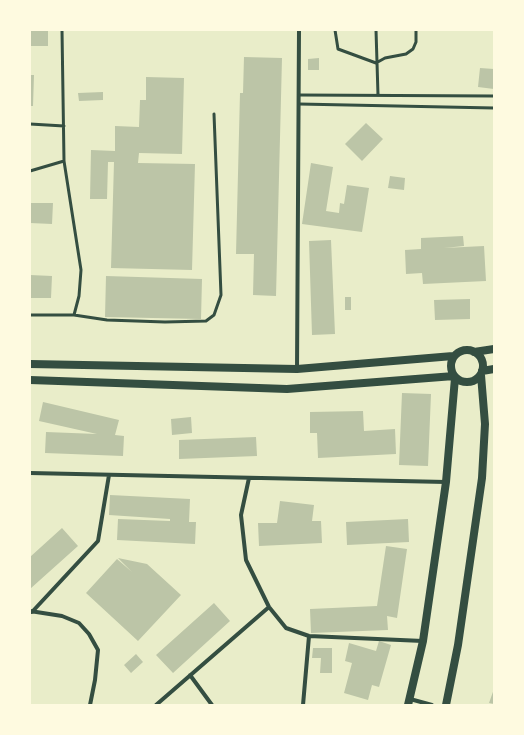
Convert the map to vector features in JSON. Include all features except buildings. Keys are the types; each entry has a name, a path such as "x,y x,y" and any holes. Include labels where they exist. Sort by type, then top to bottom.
{"main road":[{"path":"30,364 297,369 454,356 463,350 474,352 494,349"},
{"path":"446,705 458,645 482,478 485,424 482,360 474,352"},
{"path":"408,702 423,641 446,482 454,377 450,367 454,356"},
{"path":"30,380 287,389 454,377 459,381 470,382 482,373 494,369"}],"street":[{"path":"297,369 300,30"},
{"path":"30,473 446,482"},
{"path":"31,611 98,541 109,475"},
{"path":"249,478 240,515 246,560 269,607 286,628 309,636 423,641"},
{"path":"156,705 269,607"},
{"path":"31,611 62,616 79,624 89,634 98,650 95,680 90,705"},
{"path":"303,705 309,636"},
{"path":"190,675 212,705"},
{"path":"408,702 432,705"}],"lane":[{"path":"62,30 64,161 81,270 79,296 74,315"},
{"path":"335,30 338,49 376,63 385,58 406,54 413,49 416,42 416,30"},
{"path":"376,30 378,95"},
{"path":"299,95 494,96"},
{"path":"299,104 494,108"},
{"path":"30,315 74,315 107,320 165,322 206,320 214,315 221,295 214,114"},
{"path":"30,124 64,126"},
{"path":"30,171 64,161"}]}
